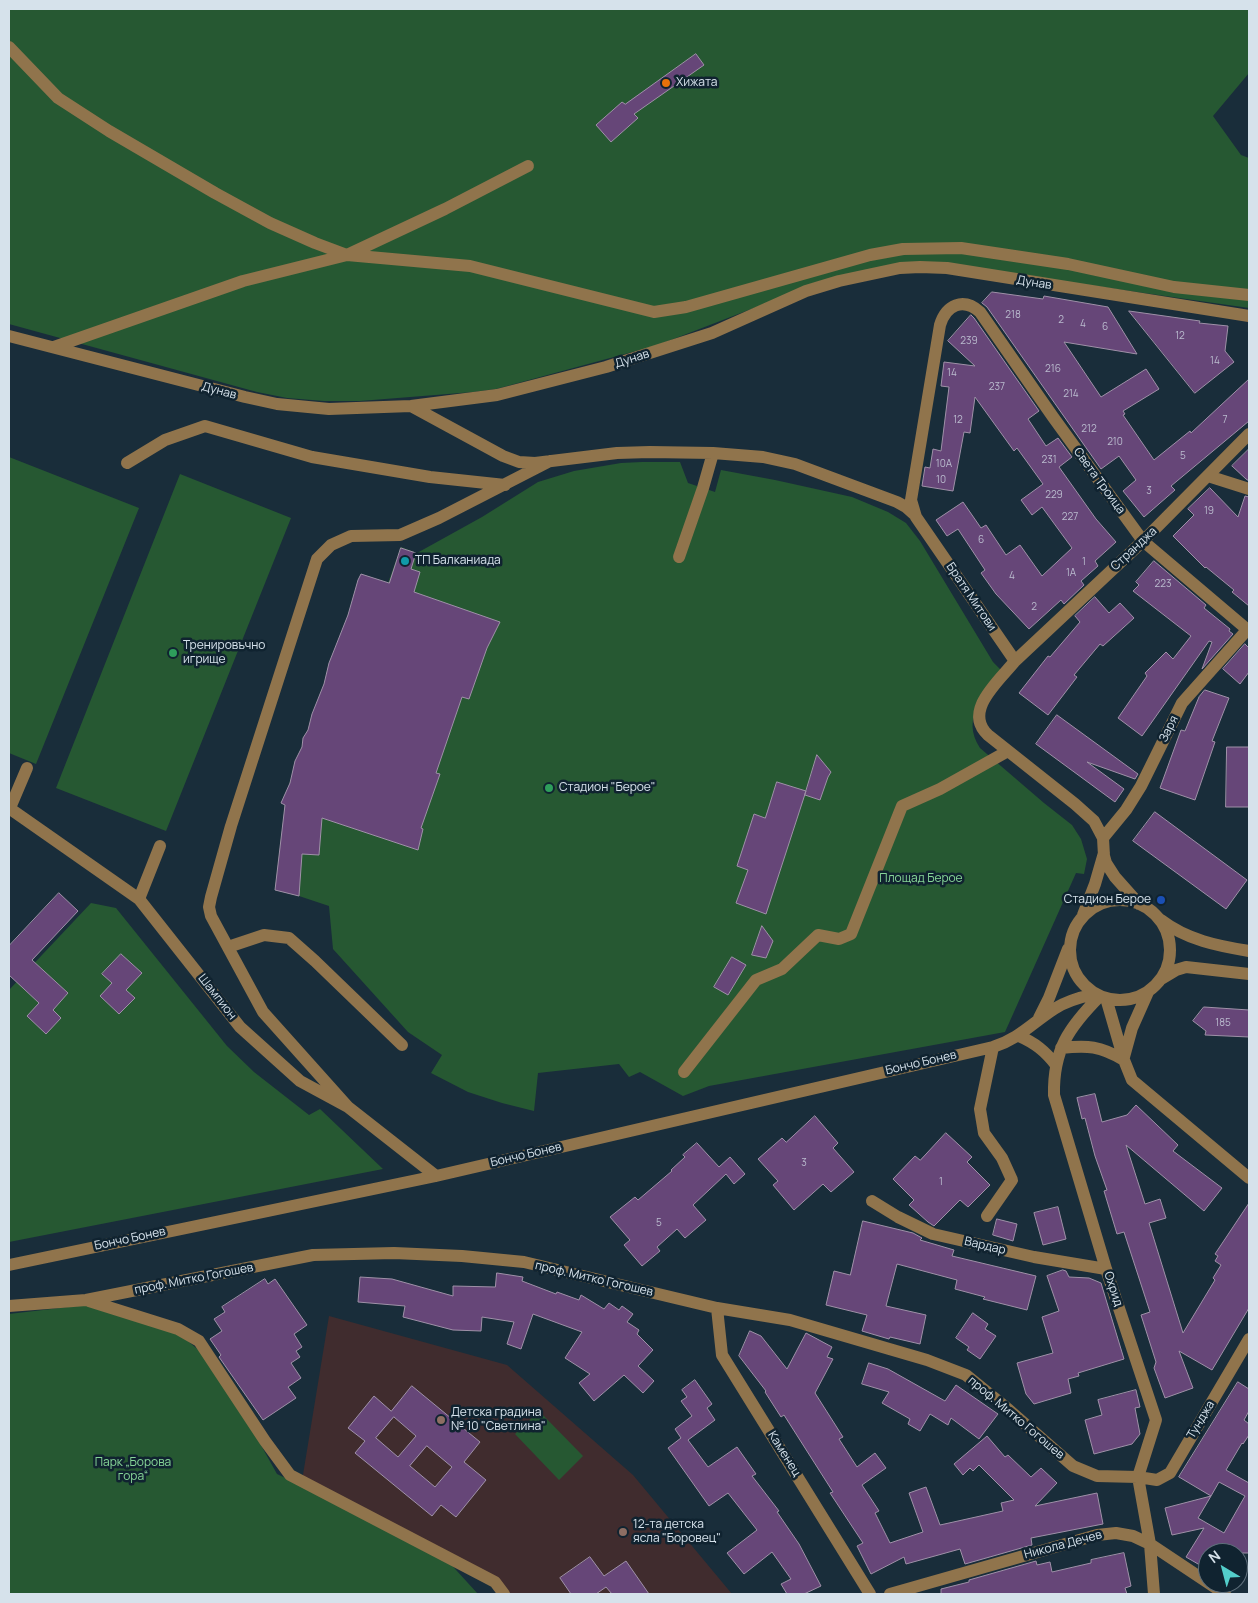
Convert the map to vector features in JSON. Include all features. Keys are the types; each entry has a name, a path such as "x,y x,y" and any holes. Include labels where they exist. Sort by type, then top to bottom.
{"street":[{"path":"9,47 58,98 109,131 270,223 348,255 470,266 654,312 686,307 870,255 903,249 961,248 1068,264 1174,287 1249,295"},
{"path":"54,347 243,281 348,255 445,209 528,166"},
{"name":"Дунав","path":"9,336 245,397 278,404 329,409 411,406 497,395 594,371 712,333 812,289 900,268 920,266 947,268 1249,316"},
{"name":"Братя Митови","path":"975,307 964,303 957,304 948,310 941,320 911,492 912,505 916,517 1015,661"},
{"name":"Света Троица","path":"975,307 983,315 1053,417 1143,541 1248,631"},
{"path":"411,406 509,459 526,462 550,462 626,453 713,453 763,457 795,464 897,502 909,509 916,517"},
{"path":"127,463 165,440 205,426 312,457 430,477 505,485"},
{"name":"Странджа","path":"1015,661 1143,541 1249,434"},
{"path":"679,557 713,453"},
{"path":"348,1107 263,1012 212,916 210,907 211,897 231,826 317,559 331,545 351,536 400,535 439,518 550,462"},
{"path":"1208,476 1249,489"},
{"name":"Заря","path":"1103,838 1126,810 1136,794 1182,703 1248,631"},
{"path":"1015,661 984,699 978,715 983,731 1091,818 1098,826 1103,838 1106,863 1115,877 1139,904"},
{"path":"684,1072 756,980 782,969 818,935 839,940 851,934 902,806 940,789 1008,751"},
{"path":"9,808 27,768"},
{"name":"Шампион","path":"9,808 139,899 240,1027 300,1081 348,1107 436,1176"},
{"path":"139,899 160,846"},
{"path":"1104,853 1095,884 1070,943 1071,963 1074,972 1080,980 1100,996 1128,1000 1148,992"},
{"path":"1081,918 1094,907 1109,901 1126,900 1151,910 1160,920 1168,934 1170,949 1168,965 1161,979"},
{"path":"1160,920 1172,928 1199,940 1217,946 1249,951"},
{"path":"228,947 264,934 289,938 402,1045"},
{"name":"Бончо Бонев","path":"1036,1022 1049,998 1070,943"},
{"path":"1124,1060 1132,1028 1148,992 1161,979 1176,970 1186,968 1249,974"},
{"path":"1100,996 1132,1080 1249,1178"},
{"name":"Бончо Бонев","path":"9,1265 436,1176 993,1046 1019,1036 1055,1008 1077,998 1100,996"},
{"name":"Охрид","path":"1100,996 1081,1015 1070,1030 1061,1048 1053,1074 1054,1095 1106,1269 1156,1420 1138,1477 1150,1544 1154,1594"},
{"path":"1019,1036 1033,1042 1046,1051 1056,1065"},
{"path":"986,1216 1012,1180 1002,1158 984,1133 980,1110 993,1046"},
{"path":"1061,1048 1096,1047 1124,1060"},
{"name":"Вардар","path":"872,1201 898,1217 933,1234 1034,1257 1106,1269"},
{"name":"проф. Митко Гогошев","path":"9,1306 86,1300 313,1255 394,1253 462,1256 524,1262 716,1308 790,1320 926,1360 966,1375 1073,1466 1097,1476 1138,1477"},
{"path":"86,1300 178,1329 199,1341 290,1475 496,1582 504,1594"},
{"name":"Каменец","path":"716,1308 722,1355 870,1594"},
{"name":"Тунджа","path":"1138,1477 1156,1480 1170,1473 1249,1339"},
{"name":"Никола Дечев","path":"890,1594 1096,1535 1116,1533 1133,1536 1150,1544 1225,1594"}],"shaded area":[{"name":"Детска градина № 10 \"Светлина\"","path":"329,1316 507,1365 633,1475 732,1594 501,1594 499,1590 301,1487"}],"green space":[{"path":"9,9 1249,9 1249,73 1213,116 1241,155 1249,158 1249,308 941,264 772,301 658,345 496,389 360,401 287,398 257,392 9,324"},
{"path":"9,457 139,508 36,764 9,753"},
{"name":"Стадион \"Берое\"","path":"680,462 688,483 715,492 721,470 852,497 888,512 906,523 920,541 993,662 1003,672 977,707 973,726 980,748 1072,825 1081,839 1087,859 1084,874 1076,873 1005,1032 709,1086 683,1096 640,1072 629,1077 619,1064 538,1073 534,1111 468,1092 431,1073 442,1055 408,1032 333,949 329,906 275,890 285,805 282,802 288,795 285,793 289,793 291,785 289,782 292,783 305,745 302,743 308,735 306,734 309,734 312,725 309,723 312,723 322,695 319,694 323,694 326,685 323,684 326,684 343,636 340,634 343,634 346,625 344,624 347,624 350,616 347,614 350,614 353,606 351,603 354,604 361,574 388,583 401,547 417,553 482,517 538,482 574,471 621,463"},
{"name":"Тренировъчно игрище","path":"180,474 291,518 166,831 56,788"},
{"path":"91,903 116,908 227,1046 254,1072 309,1115 320,1109 383,1169 9,1242 9,990"},
{"name":"Парк „Борова гора“","path":"85,1305 178,1333 201,1352 237,1402 277,1474 371,1519 446,1559 478,1594 9,1594 9,1314"},
{"path":"539,1411 583,1456 559,1480 515,1434"}],"building":[{"name":"Хижата","path":"696,54 704,65 634,114 638,118 611,142 596,125 622,102 625,104"},
{"path":"992,292 1043,299 1044,296 1108,307 1137,354 1064,342 1101,397 1146,369 1159,389 1123,411 1125,414 1123,415 1154,460 1190,431 1191,433 1249,379 1249,421 1171,486 1175,490 1144,517 1123,491 1136,480 1119,456 1101,469 987,307 982,303"},
{"path":"1129,311 1228,326 1225,351 1234,362 1195,393"},
{"path":"971,315 1039,411 1028,419 1046,446 1058,438 1072,457 1059,467 1096,519 1116,542 1095,561 1098,566 1081,581 1084,585 1064,604 1061,600 1029,629 996,594 981,573 985,570 958,529 947,536 936,520 963,502 981,528 986,525 1006,555 1020,545 1042,576 1072,548 1042,507 1032,515 1021,500 1043,484 1017,448 1014,451 975,397 970,433 964,432 953,491 922,486 925,467 930,468 933,449 941,451 949,387 941,386 944,362 975,366 948,341"},
{"path":"1249,449 1249,481 1232,466"},
{"path":"1210,488 1238,517 1245,496 1249,497 1249,606 1232,592 1234,590 1205,568 1173,536 1194,515 1188,509"},
{"path":"401,548 416,553 411,569 420,572 414,592 500,622 487,648 469,699 462,697 436,773 440,774 421,828 423,829 418,850 322,818 319,855 302,854 299,896 275,890 285,805 281,803 290,783 295,761 302,747 303,738 308,730 324,684 329,663 348,615 358,580 361,574 389,583"},
{"path":"1154,561 1206,605 1204,608 1230,629 1229,631 1233,634 1202,669 1212,642 1209,641 1142,736 1118,718 1147,676 1145,673 1166,652 1173,659 1191,636 1133,591 1139,585 1136,582"},
{"path":"1095,597 1109,613 1120,603 1134,618 1103,646 1100,644 1074,675 1077,677 1048,715 1019,693 1048,656 1050,657 1080,622 1075,616"},
{"path":"1245,644 1249,648 1249,672 1240,684 1223,669"},
{"path":"1205,690 1229,698 1212,741 1215,742 1195,800 1160,788 1181,730 1185,731 1199,697"},
{"path":"1057,715 1138,774 1135,779 1087,762 1124,789 1115,802 1036,744"},
{"path":"1227,747 1249,747 1249,807 1226,807"},
{"path":"817,755 831,772 820,800 805,795"},
{"path":"777,782 806,791 766,914 736,903 748,870 737,866 754,814 765,818"},
{"path":"1155,812 1247,880 1226,909 1133,841"},
{"path":"59,893 78,911 32,960 68,993 53,1010 61,1018 46,1034 27,1016 39,1003 9,975 9,946"},
{"path":"762,926 773,941 766,958 752,955"},
{"path":"121,954 142,973 126,990 135,998 119,1014 100,996 112,983 102,974"},
{"path":"732,957 746,965 728,995 714,987"},
{"path":"1204,1007 1249,1010 1249,1037 1205,1035 1206,1031 1193,1021"},
{"path":"1095,1094 1102,1122 1127,1115 1136,1105 1178,1145 1173,1151 1222,1188 1204,1211 1126,1145 1145,1204 1160,1199 1166,1218 1149,1223 1183,1333 1215,1280 1213,1278 1221,1265 1215,1261 1218,1256 1215,1254 1249,1203 1249,1308 1212,1370 1179,1351 1193,1388 1165,1398 1154,1368 1156,1362 1141,1315 1150,1312 1124,1232 1117,1234 1104,1191 1107,1190 1095,1156 1085,1118 1082,1119 1077,1098"},
{"path":"815,1116 838,1143 833,1148 854,1172 831,1192 823,1184 794,1210 773,1185 778,1181 758,1159 782,1138 786,1142"},
{"path":"946,1133 972,1157 967,1162 990,1185 968,1207 960,1200 934,1226 909,1205 914,1200 893,1179 915,1156 920,1160"},
{"path":"697,1143 719,1167 730,1157 745,1174 734,1184 726,1174 693,1205 706,1220 685,1238 677,1229 657,1247 660,1251 642,1266 624,1245 630,1240 610,1217 635,1197 638,1200 672,1171 685,1157 683,1155"},
{"path":"1058,1207 1066,1239 1043,1245 1034,1213"},
{"path":"997,1219 1017,1224 1013,1241 993,1235"},
{"path":"863,1221 913,1233 922,1238 920,1240 954,1250 952,1256 1036,1276 1027,1310 983,1299 985,1297 955,1289 957,1280 897,1264 886,1306 926,1315 920,1344 890,1337 889,1339 862,1331 867,1315 826,1305 834,1271 850,1275"},
{"path":"1063,1270 1066,1271 1069,1277 1089,1278 1101,1283 1124,1359 1078,1373 1079,1376 1068,1379 1071,1393 1034,1404 1026,1394 1017,1363 1053,1353 1042,1317 1059,1311 1047,1276"},
{"path":"497,1273 523,1277 522,1281 556,1294 557,1292 579,1300 581,1295 604,1309 609,1303 619,1310 622,1306 633,1314 627,1322 639,1330 637,1334 653,1350 638,1366 654,1381 643,1393 624,1375 594,1401 579,1383 590,1374 565,1358 582,1332 533,1314 521,1349 507,1344 514,1322 482,1317 481,1331 453,1330 403,1317 405,1306 358,1302 360,1277 392,1279 453,1296 453,1286 495,1287"},
{"path":"265,1279 268,1284 275,1279 307,1325 294,1334 302,1347 296,1351 300,1357 291,1363 301,1378 288,1387 296,1398 263,1420 219,1357 221,1355 210,1339 222,1331 214,1319 225,1312 222,1307"},
{"path":"973,1313 988,1324 985,1329 996,1336 980,1359 967,1350 969,1347 956,1338"},
{"path":"750,1331 761,1336 787,1369 806,1333 832,1347 827,1357 833,1359 815,1393 843,1437 839,1439 857,1467 875,1453 886,1468 862,1485 879,1511 875,1513 890,1543 923,1532 909,1493 926,1487 940,1525 1003,1511 1001,1503 1014,1500 979,1465 973,1471 970,1468 963,1475 954,1464 987,1436 1005,1457 1008,1455 1031,1477 1041,1468 1057,1483 1035,1506 1097,1493 1103,1524 1031,1538 1032,1545 965,1564 960,1549 906,1564 904,1557 871,1574 857,1546 863,1543 830,1493 833,1492 784,1415 781,1417 766,1391 739,1356"},
{"path":"869,1363 888,1369 945,1401 956,1385 998,1414 979,1439 951,1418 948,1425 930,1414 920,1431 908,1424 910,1419 882,1403 889,1392 862,1384"},
{"path":"695,1380 712,1404 707,1408 715,1420 688,1440 708,1467 737,1447 756,1474 752,1476 779,1511 777,1512 799,1544 821,1586 804,1594 787,1594 781,1584 791,1579 772,1552 744,1574 727,1553 757,1530 728,1493 709,1506 668,1448 681,1438 675,1429 692,1416 681,1401 687,1397 682,1390"},
{"path":"1238,1382 1249,1389 1249,1411 1244,1420 1249,1424 1249,1435 1226,1470 1249,1483 1249,1553 1248,1543 1198,1543 1198,1564 1186,1557 1204,1528 1172,1535 1165,1508 1211,1496 1179,1477","holes":["1219,1482 1245,1496 1224,1533 1198,1518"]},
{"path":"412,1386 480,1442 464,1462 486,1480 456,1517 441,1505 432,1516 355,1453 365,1441 348,1428 374,1396 391,1411","holes":["394,1417 416,1436 398,1457 376,1438","427,1446 452,1467 435,1487 410,1466"]},
{"path":"1136,1390 1140,1407 1135,1408 1140,1434 1132,1444 1094,1454 1085,1420 1102,1415 1098,1400"},
{"path":"1124,1553 1131,1586 1125,1588 1127,1594 941,1594 941,1589 1036,1561 1037,1565 1050,1562 1052,1572 1091,1563 1091,1560"},
{"path":"590,1557 604,1576 626,1561 649,1594 612,1594 606,1587 596,1594 571,1594 560,1578"}],"place":[{"name":"Хижата","path":"666,83"},
{"name":"ТП Балканиада","path":"405,561"},
{"name":"Тренировъчно игрище","path":"173,653"},
{"name":"Стадион \"Берое\"","path":"549,788"},
{"name":"Стадион Берое","path":"1161,900"},
{"name":"Детска градина № 10 \"Светлина\"","path":"441,1420"},
{"name":"12-та детска ясла \"Боровец\"","path":"623,1532"}],"park label":[{"name":"Площад Берое","path":"921,879"}]}
